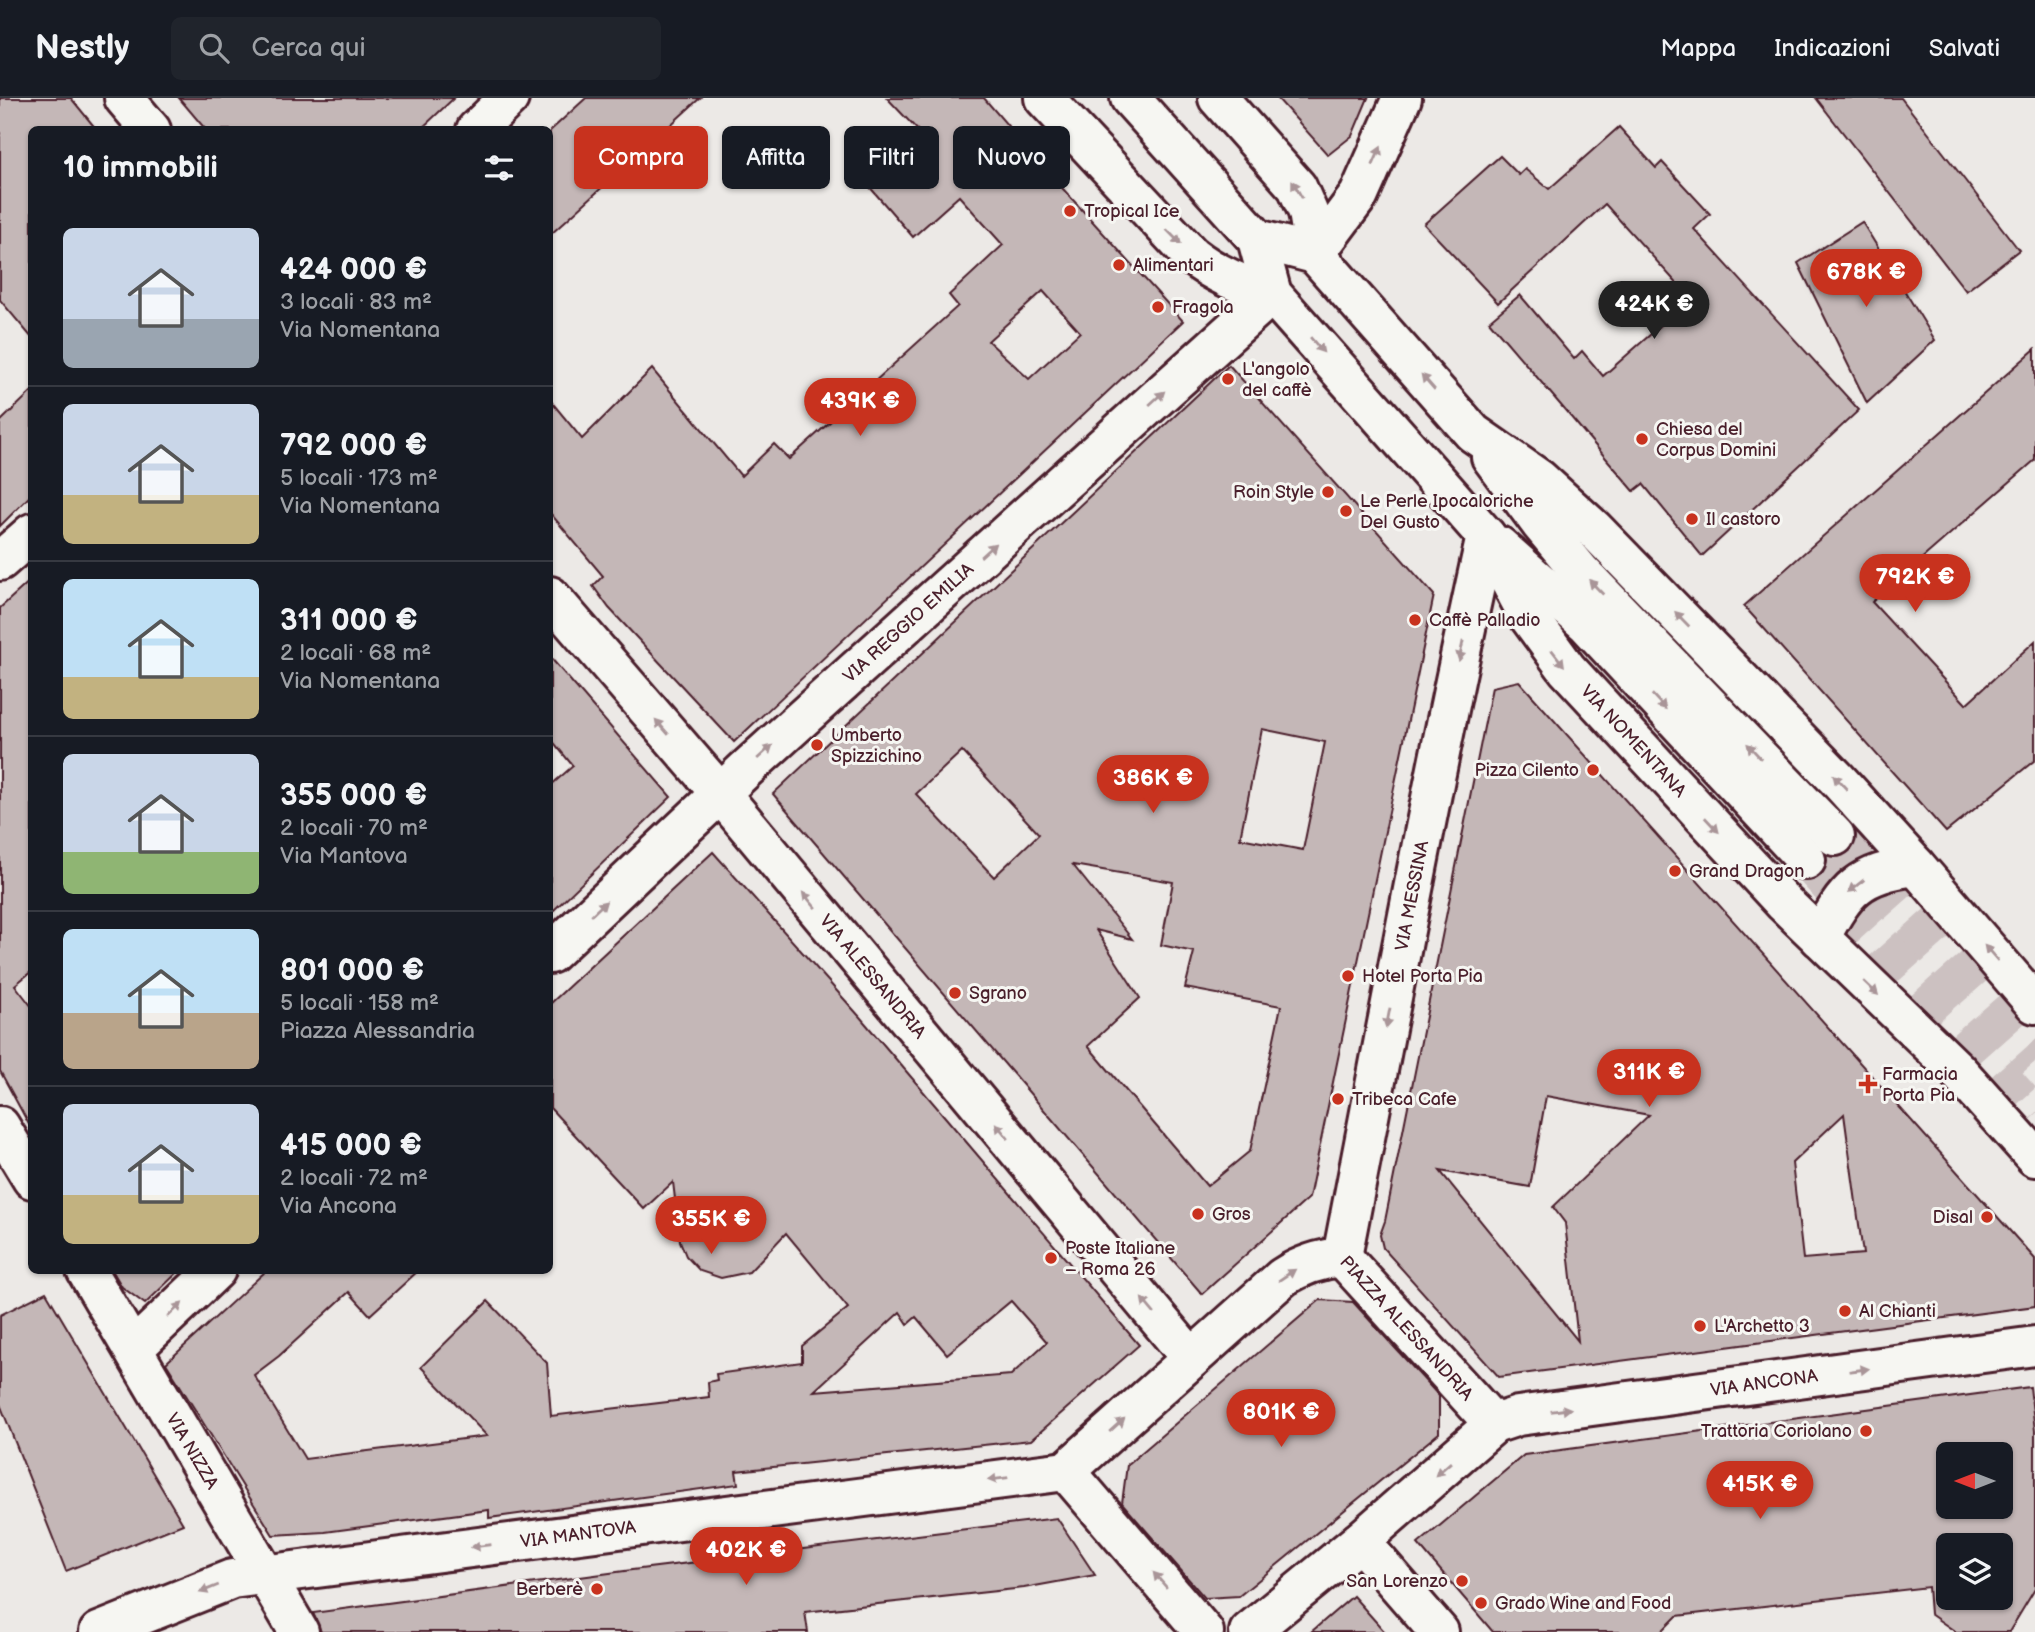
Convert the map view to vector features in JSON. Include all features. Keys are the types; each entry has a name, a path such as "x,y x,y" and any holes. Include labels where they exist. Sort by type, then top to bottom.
{"street":[{"path":"124,98 148,126"},
{"path":"480,126 509,98"},
{"path":"1044,98 1191,255 1234,282 1272,294"},
{"name":"VIA NOMENTANA","path":"1130,98 1257,239 1272,294 1486,536 1529,617 1567,669 1784,903 1957,1070 2035,1157"},
{"path":"1218,98 1297,187 1308,212 1315,254 1474,433 1522,501 1580,571 1835,836"},
{"path":"1315,254 1359,195 1402,98"},
{"path":"1257,239 1315,254"},
{"name":"VIA REGGIO EMILIA","path":"553,951 720,793 1272,294"},
{"path":"1474,433 1539,479 1594,529 1837,779 2035,1004"},
{"path":"0,561 28,536"},
{"path":"1486,536 1587,624 1806,860"},
{"name":"VIA MESSINA","path":"1342,1257 1438,765 1486,536"},
{"name":"VIA ALESSANDRIA","path":"553,599 720,793 1191,1358"},
{"path":"1820,938 1833,914 1853,887 1879,873 1916,866"},
{"path":"0,1126 28,1172"},
{"name":"PIAZZA ALESSANDRIA","path":"1066,1471 1283,1277 1312,1263 1342,1257 1494,1424"},
{"name":"VIA NIZZA","path":"88,1274 299,1632"},
{"path":"133,1349 212,1274"},
{"name":"VIA ANCONA","path":"1494,1424 1518,1416 2035,1346"},
{"path":"1249,1632 1360,1541 1494,1424"},
{"path":"1066,1471 1204,1632"},
{"name":"VIA MANTOVA","path":"99,1632 232,1579 1066,1471"},
{"path":"1360,1541 1439,1632"}],"building":[{"path":"0,98 71,98 94,126 28,126 28,333 0,300"},
{"path":"179,98 454,98 424,126 203,126"},
{"path":"586,98 700,98 669,126 574,126 574,189 600,189 553,232 553,128"},
{"path":"887,98 984,98 1008,126 953,126 953,189 1063,189 1183,321 734,742 609,608 593,586 603,576 553,517 553,404 582,439 652,369 741,476 774,444 789,459 958,306 949,295 1003,245 959,196 913,237 871,189 939,189 939,126 914,126","holes":["1043,291 1080,332 1029,379 988,341"]},
{"path":"1277,98 1368,98 1352,136 1328,155"},
{"path":"1816,98 1901,98 2019,250 1966,291"},
{"path":"1619,127 1656,168 1662,162 1710,214 1694,229 1859,410 1702,556 1643,484 1634,491 1489,321 1520,295 1574,359 1582,351 1603,376 1691,299 1605,204 1498,303 1424,224 1500,156 1519,175 1525,169 1549,189"},
{"path":"1862,222 1935,340 1867,403 1798,263"},
{"path":"2035,349 2035,460 1872,602 1966,704 2035,641 2035,760 1946,832 1744,606"},
{"path":"1229,365 1434,595 1309,1198 1202,1294 773,794","holes":["1262,729 1325,742 1303,850 1240,838","962,751 1039,834 994,877 916,794","1073,865 1173,882 1161,945 1194,952 1185,988 1281,1006 1250,1151 1207,1186 1088,1046 1140,998 1096,930 1132,939"]},
{"path":"28,395 28,498 0,526 0,422"},
{"path":"28,583 28,974 15,985 28,1002 28,1123 0,1071 0,608"},
{"path":"553,660 671,797 553,911 553,783 573,766 553,742"},
{"path":"1519,681 2035,1259 2035,1306 1499,1377 1383,1248 1380,1235 1492,687","holes":["1546,1096 1649,1115 1553,1207 1565,1223 1578,1341 1440,1171 1530,1187","1844,1114 1863,1254 1803,1259 1792,1163"]},
{"path":"713,852 860,1017 1139,1345 1031,1440 736,1471 738,1484 489,1518 489,1510 325,1532 273,1535 166,1363 263,1274 415,1274 370,1315 349,1292 279,1356 254,1375 305,1459 487,1436 421,1367 488,1301 547,1363 551,1416 709,1397 708,1382 717,1380 716,1374 802,1362 802,1346 848,1308 786,1233 749,1272 721,1278 700,1271 686,1256 680,1241 673,1182 644,1209 553,1111 553,1001","holes":["1011,1301 1047,1342 1011,1375 814,1391 900,1312 908,1324 916,1317 947,1354"]},
{"path":"114,1274 176,1274 145,1304 122,1287"},
{"path":"46,1292 183,1524 66,1571 0,1404 0,1315"},
{"path":"1320,1300 1353,1302 1439,1396 1439,1433 1239,1596 1205,1598 1122,1503 1127,1465"},
{"path":"2030,1387 2035,1431 2035,1589 2009,1632 1956,1632 1930,1614 1928,1587 1677,1616 1661,1632 1493,1632 1418,1544 1524,1455"},
{"path":"1057,1518 1095,1575 1024,1588 805,1612 808,1632 321,1632 313,1613 632,1570"},
{"path":"1353,1596 1385,1632 1311,1632"}],"tunnel":[{"path":"1835,836 2035,1062"},
{"path":"1806,860 2035,1115"}],"place":[{"name":"Tropical Ice","path":"1070,211"},
{"name":"Alimentari","path":"1119,265"},
{"name":"Fragola","path":"1158,307"},
{"name":"L'angolo del caffè","path":"1228,379"},
{"name":"Chiesa del Corpus Domini","path":"1642,439"},
{"name":"Roin Style","path":"1328,492"},
{"name":"Le Perle Ipocaloriche Del Gusto","path":"1346,511"},
{"name":"Il castoro","path":"1692,519"},
{"name":"Caffè Palladio","path":"1415,620"},
{"name":"Umberto Spizzichino","path":"817,745"},
{"name":"Pizza Cilento","path":"1593,770"},
{"name":"Grand Dragon","path":"1675,871"},
{"name":"Hotel Porta Pia","path":"1348,976"},
{"name":"Sgrano","path":"955,993"},
{"name":"Farmacia Porta Pia","path":"1868,1084"},
{"name":"Tribeca Cafe","path":"1338,1099"},
{"name":"Gros","path":"1198,1214"},
{"name":"Disal","path":"1987,1217"},
{"name":"Poste Italiane – Roma 26","path":"1051,1258"},
{"name":"Al Chianti","path":"1845,1311"},
{"name":"L'Archetto 3","path":"1700,1326"},
{"name":"Trattoria Coriolano","path":"1866,1431"},
{"name":"San Lorenzo","path":"1462,1581"},
{"name":"Berberè","path":"597,1589"},
{"name":"Grado Wine and Food","path":"1481,1603"}]}
